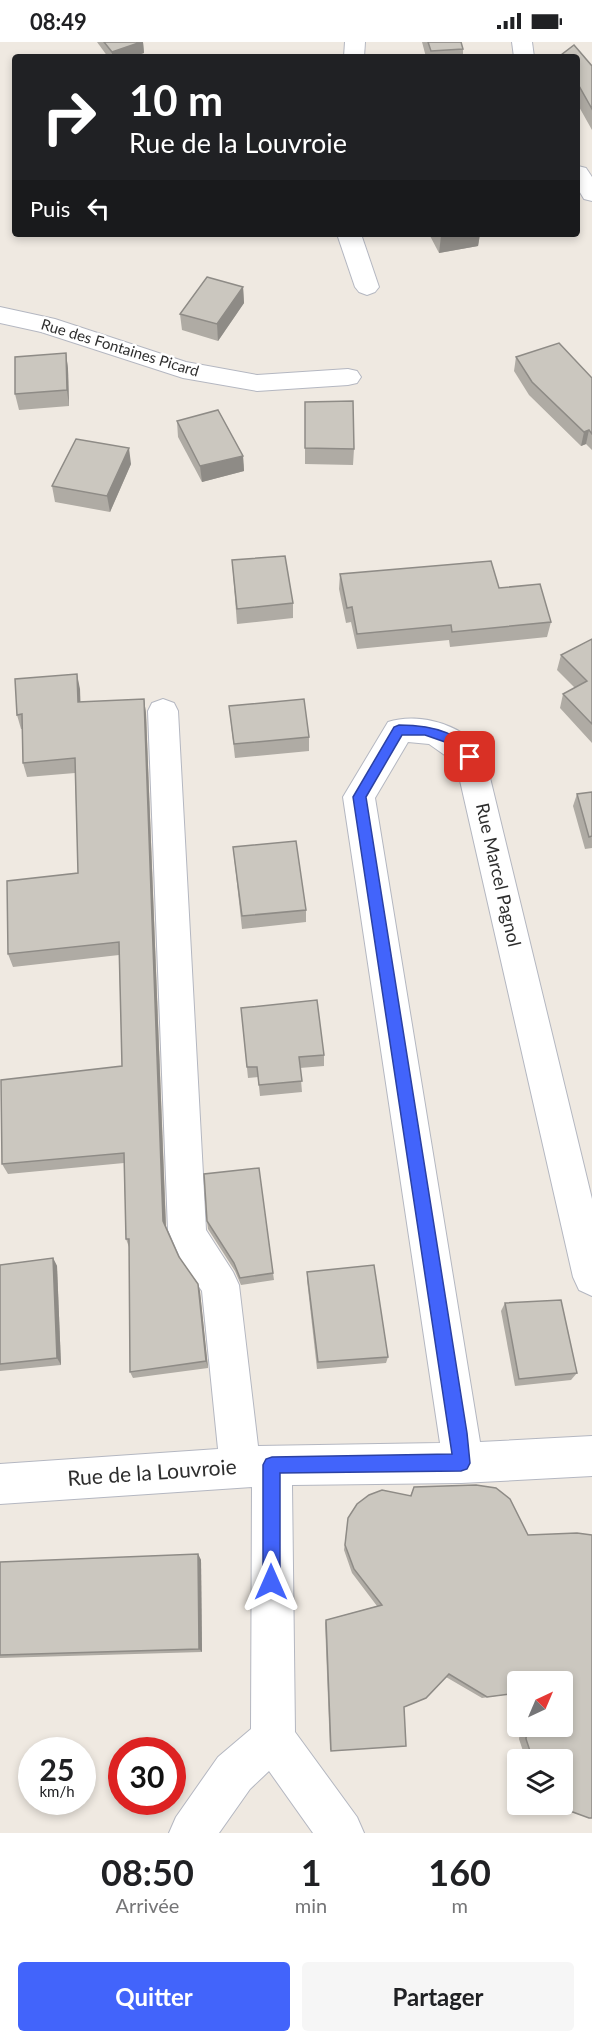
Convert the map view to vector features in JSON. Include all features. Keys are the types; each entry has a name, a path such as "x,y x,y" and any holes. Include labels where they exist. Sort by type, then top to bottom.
{"street":[{"path":"580,176 592,194"},
{"path":"350,237 367,287"},
{"name":"Rue des Fontaines Picard","path":"0,315 46,325 183,370 257,382 348,377"},
{"path":"163,711 187,1230 196,1251 220,1285 256,1466 273,1739 341,1833"},
{"name":"Rue Marcel Pagnol","path":"461,1463 459,1433 359,797 399,730 425,730 449,738 470,757 592,1277"},
{"name":"Rue de la Louvroie","path":"0,1484 256,1466 461,1463 592,1456"},
{"path":"192,1833 234,1773 273,1739"}],"building":[{"path":"104,42 141,42 112,52"},
{"path":"428,42 461,42 463,49 431,51"},
{"path":"574,45 592,66 592,109 580,88 580,54 562,54"},
{"path":"207,277 243,287 217,324 180,314"},
{"path":"559,343 592,378 592,434 589,430 584,432 532,382 516,357"},
{"path":"66,353 67,390 15,394 15,357"},
{"path":"353,401 354,449 305,448 305,402"},
{"path":"218,410 243,456 200,466 177,421"},
{"path":"76,439 129,448 107,496 52,486"},
{"path":"285,556 293,603 237,609 232,560"},
{"path":"491,561 499,588 540,584 551,622 452,632 451,625 357,634 352,607 347,608 340,574"},
{"path":"592,639 592,724 563,694 587,681 561,655"},
{"path":"77,674 78,702 144,699 163,1221 179,1257 198,1284 206,1361 130,1372 129,1239 126,1239 124,1153 2,1164 1,1080 122,1066 119,942 8,954 7,881 78,873 75,758 23,763 22,714 17,715 15,679"},
{"path":"304,699 309,737 234,744 229,706"},
{"path":"592,792 592,836 589,837 577,794"},
{"path":"296,841 306,910 242,916 233,847"},
{"path":"317,1000 324,1055 299,1057 302,1081 259,1085 257,1067 247,1067 241,1008"},
{"path":"259,1168 273,1273 240,1278 234,1263 207,1221 204,1174"},
{"path":"53,1258 57,1358 0,1364 0,1265"},
{"path":"374,1265 388,1357 318,1362 307,1272"},
{"path":"561,1300 577,1373 519,1379 505,1303"},
{"path":"476,1485 496,1488 510,1499 528,1535 577,1533 592,1535 592,1818 573,1812 573,1749 529,1749 526,1739 526,1737 573,1737 573,1671 507,1671 507,1694 487,1697 449,1674 426,1698 404,1707 406,1746 331,1751 326,1620 382,1605 354,1569 345,1545 348,1518 357,1504 369,1495 382,1490 411,1496 414,1487"},
{"path":"198,1554 199,1649 0,1655 0,1562"}],"route":[{"path":"271,1582 272,1465 461,1463 459,1433 359,797 399,730 425,730 449,738 470,757"}]}
